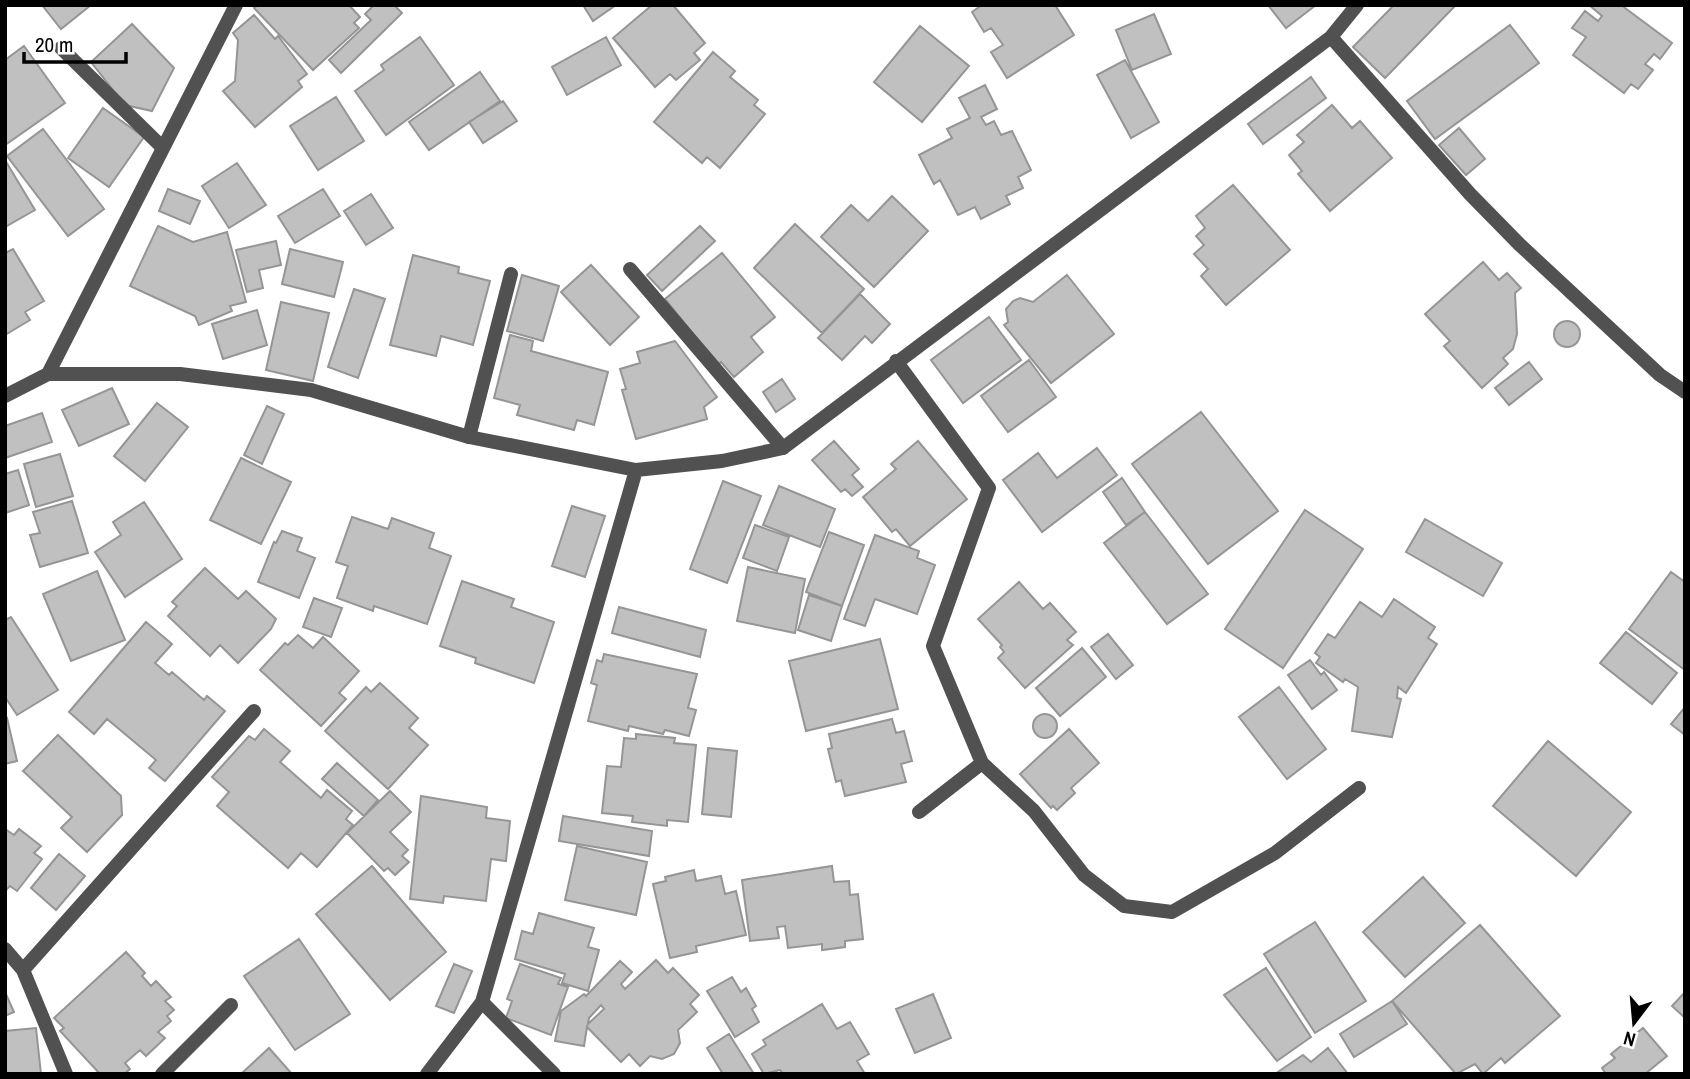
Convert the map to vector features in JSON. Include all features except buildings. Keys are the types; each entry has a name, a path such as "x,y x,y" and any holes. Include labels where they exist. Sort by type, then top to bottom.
{"street":[{"path":"48,374 236,5"},
{"path":"5,396 48,374 180,374 311,390 469,437 636,471 722,461 783,448 1331,37 1357,5"},
{"path":"1331,37 1470,194 1660,375 1685,392"},
{"path":"61,48 163,148"},
{"path":"630,269 783,448"},
{"path":"469,437 511,274"},
{"path":"896,361 989,488 933,646 982,763 1034,811 1084,874 1124,906 1172,912 1275,853 1359,788"},
{"path":"427,1074 482,1002 636,471"},
{"path":"23,970 254,711"},
{"path":"919,812 982,763"},
{"path":"5,949 23,970 66,1074"},
{"path":"482,1002 554,1074"},
{"path":"162,1074 231,1005"}]}
